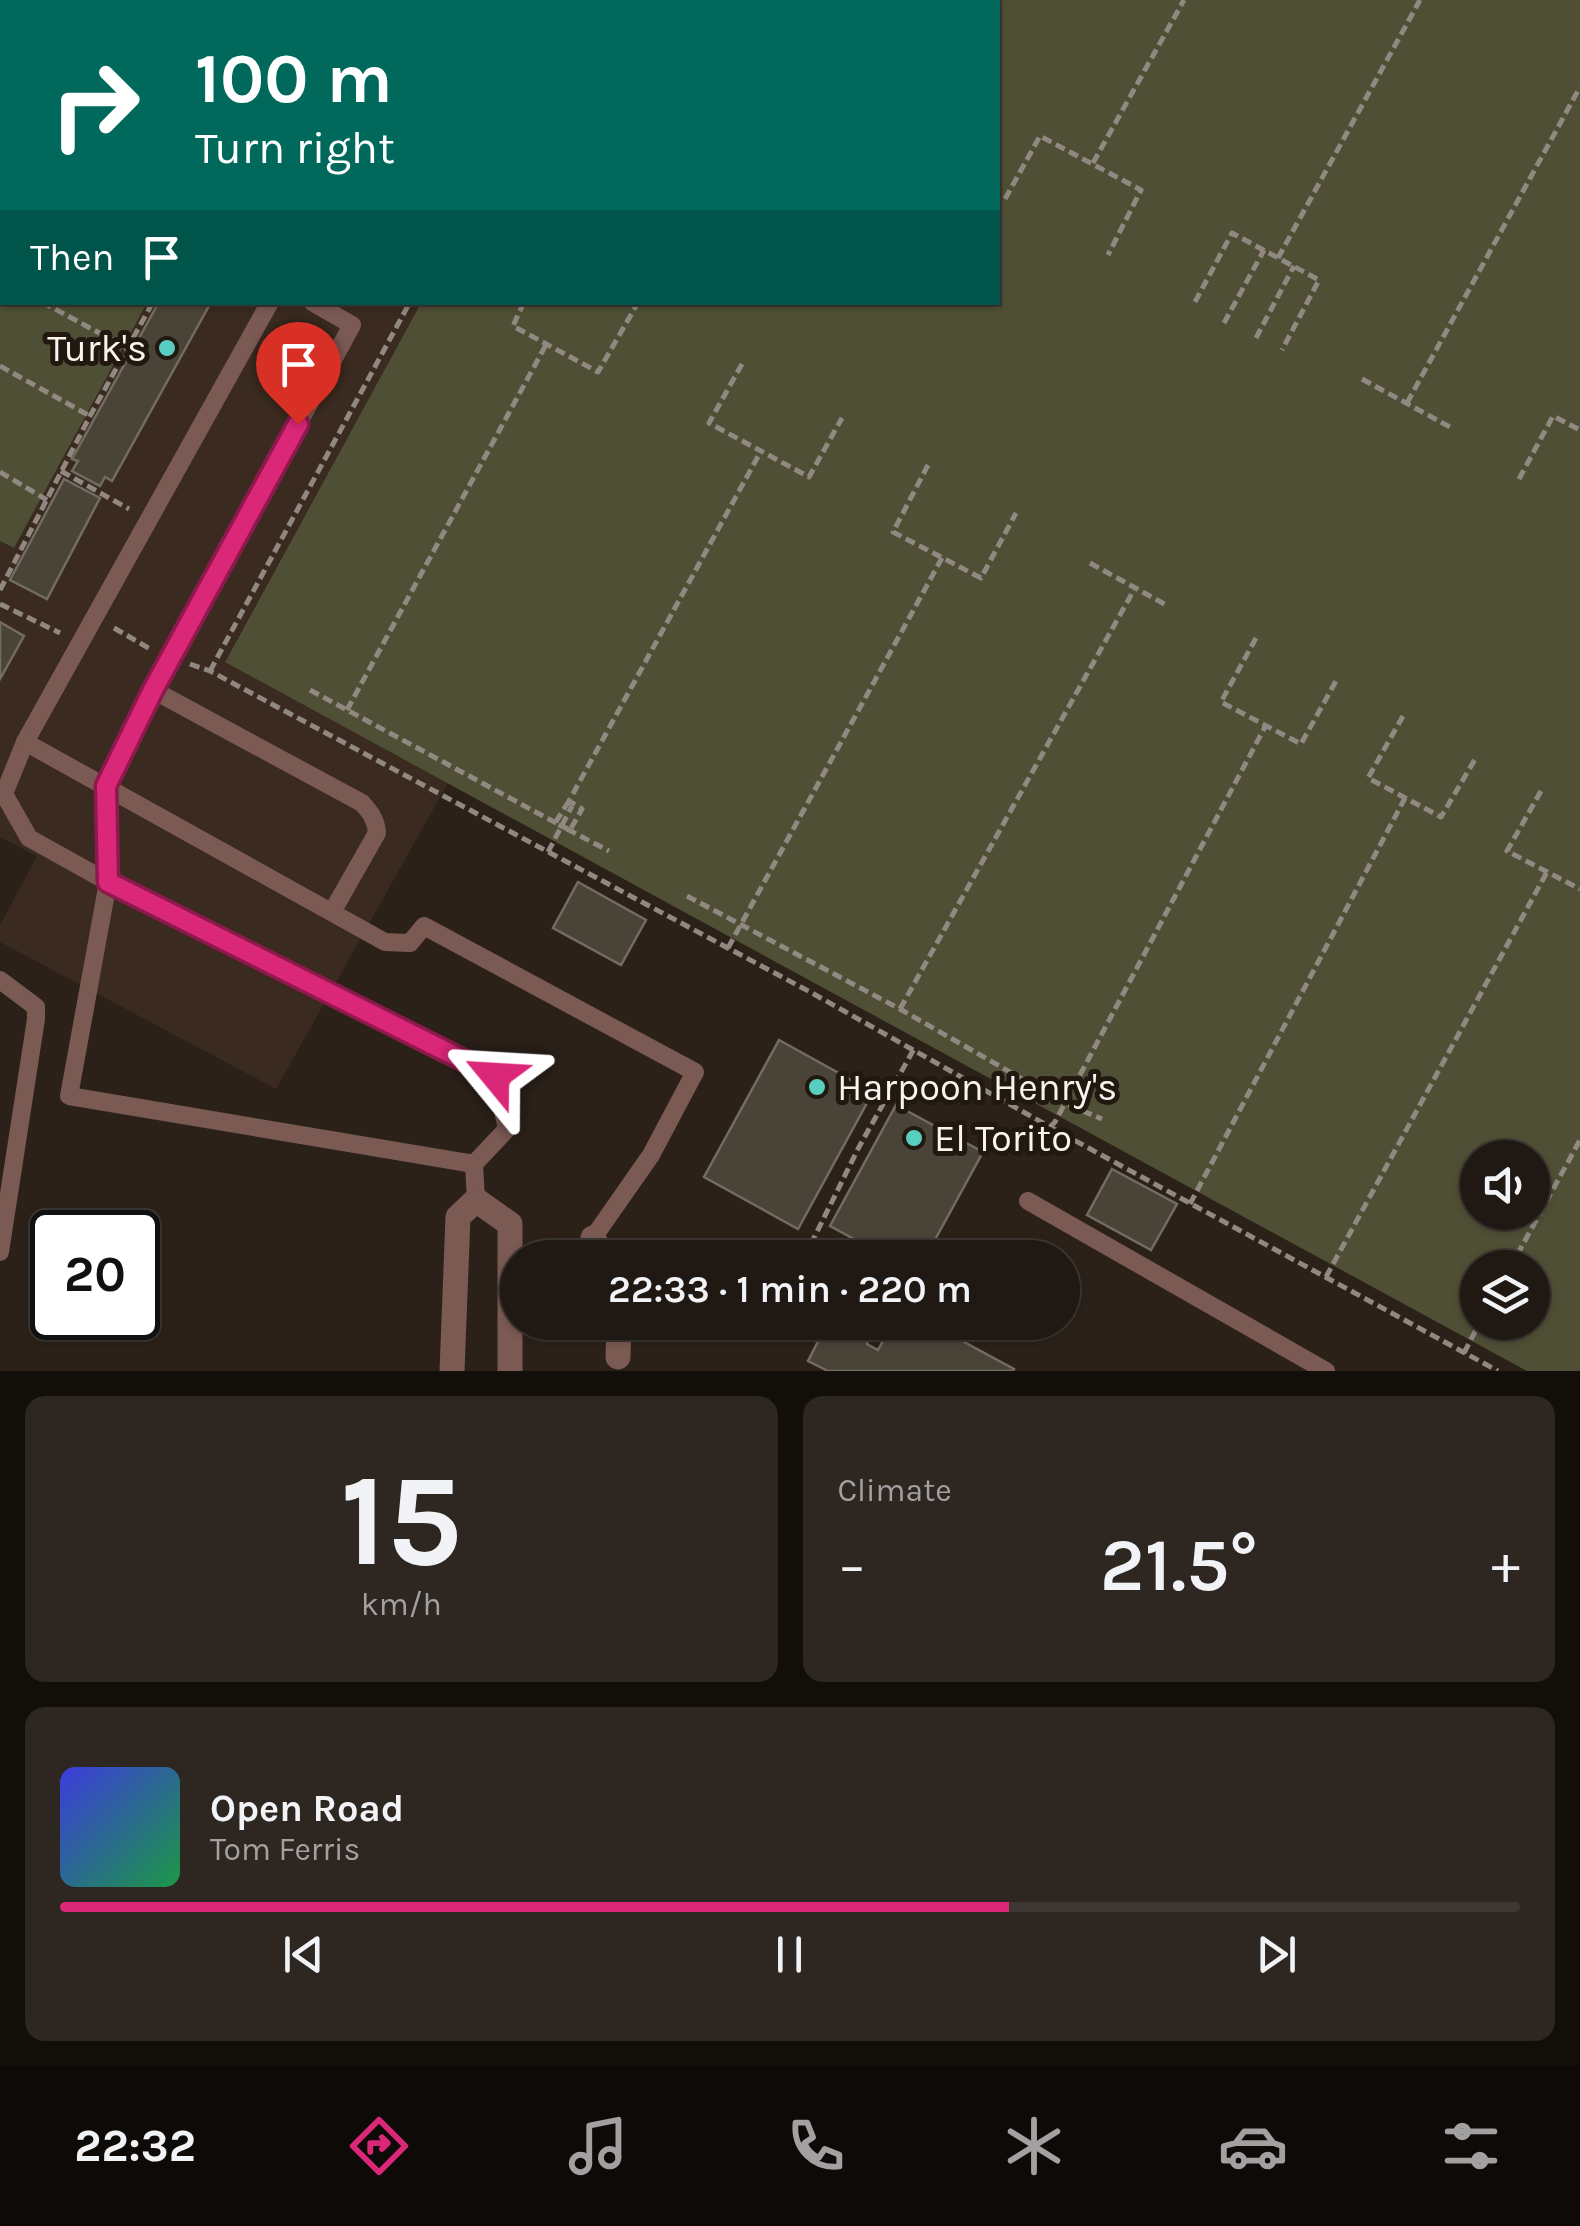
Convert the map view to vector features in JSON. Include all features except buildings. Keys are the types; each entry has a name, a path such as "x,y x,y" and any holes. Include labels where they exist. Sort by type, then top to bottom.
{"street":[{"path":"452,1371 458,1217 476,1200 510,1224 510,1371"},
{"path":"618,1340 618,1356"}],"lane":[{"path":"268,305 26,742 4,794 29,838 108,882 495,1076 507,1129 474,1164 476,1200"},
{"path":"317,305 352,325 153,690 106,786 108,882 69,1096 474,1164"},
{"path":"153,690 362,803 372,813 376,833 332,912"},
{"path":"26,742 385,942 410,943 424,926 694,1072 602,1240"},
{"path":"0,980 36,1007 36,1019 0,1252"},
{"path":"1028,1201 1326,1371"}],"path":[{"path":"1092,164 1184,0"},
{"path":"1278,258 1420,0"},
{"path":"1407,404 1580,87"},
{"path":"1005,200 1040,136 1141,190 1108,255"},
{"path":"1195,302 1232,233 1294,266 1319,280 1282,350"},
{"path":"1224,323 1264,250"},
{"path":"1256,338 1294,266"},
{"path":"48,305 127,348"},
{"path":"0,590 151,305"},
{"path":"210,671 408,305"},
{"path":"522,305 512,326 598,372 636,306"},
{"path":"347,710 547,343"},
{"path":"742,364 709,423 760,451 809,477 842,418"},
{"path":"0,366 90,416"},
{"path":"1362,379 1450,427"},
{"path":"1520,479 1553,416 1580,430"},
{"path":"548,852 760,451"},
{"path":"928,465 893,532 980,578 1016,513"},
{"path":"62,471 150,520"},
{"path":"0,472 47,500"},
{"path":"728,948 942,558"},
{"path":"1090,562 1168,606"},
{"path":"900,1010 1135,588"},
{"path":"1256,638 1221,702 1301,744 1336,680"},
{"path":"172,656 210,671 728,948 1498,1371"},
{"path":"310,690 609,852"},
{"path":"1403,716 1368,778 1441,817 1477,756"},
{"path":"1050,1127 1266,725"},
{"path":"1541,790 1507,851 1580,889"},
{"path":"1190,1204 1405,798"},
{"path":"556,822 570,804"},
{"path":"570,804 582,809 570,830"},
{"path":"1326,1278 1547,872"},
{"path":"688,896 1064,1103 1102,1119"},
{"path":"813,1240 914,1049"},
{"path":"1520,1250 1580,1140"},
{"path":"1464,1352 1470,1340"}],"shaded area":[{"path":"1000,0 1580,0 1580,1371 1527,1371 1470,1340 1550,1340 1550,1250 1460,1250 1460,1335 225,662 420,305 1000,305"},
{"path":"0,305 146,305 14,548 0,541"},
{"path":"146,305 420,305 225,661 448,783 276,1089 0,942 0,925 37,856 0,837 0,541 14,548"}],"place":[{"name":"Turk's","path":"167,348"},
{"name":"Harpoon Henry's","path":"817,1087"},
{"name":"El Torito","path":"914,1138"}],"route":[{"path":"298,424 153,690 106,786 108,882 495,1076"}]}
